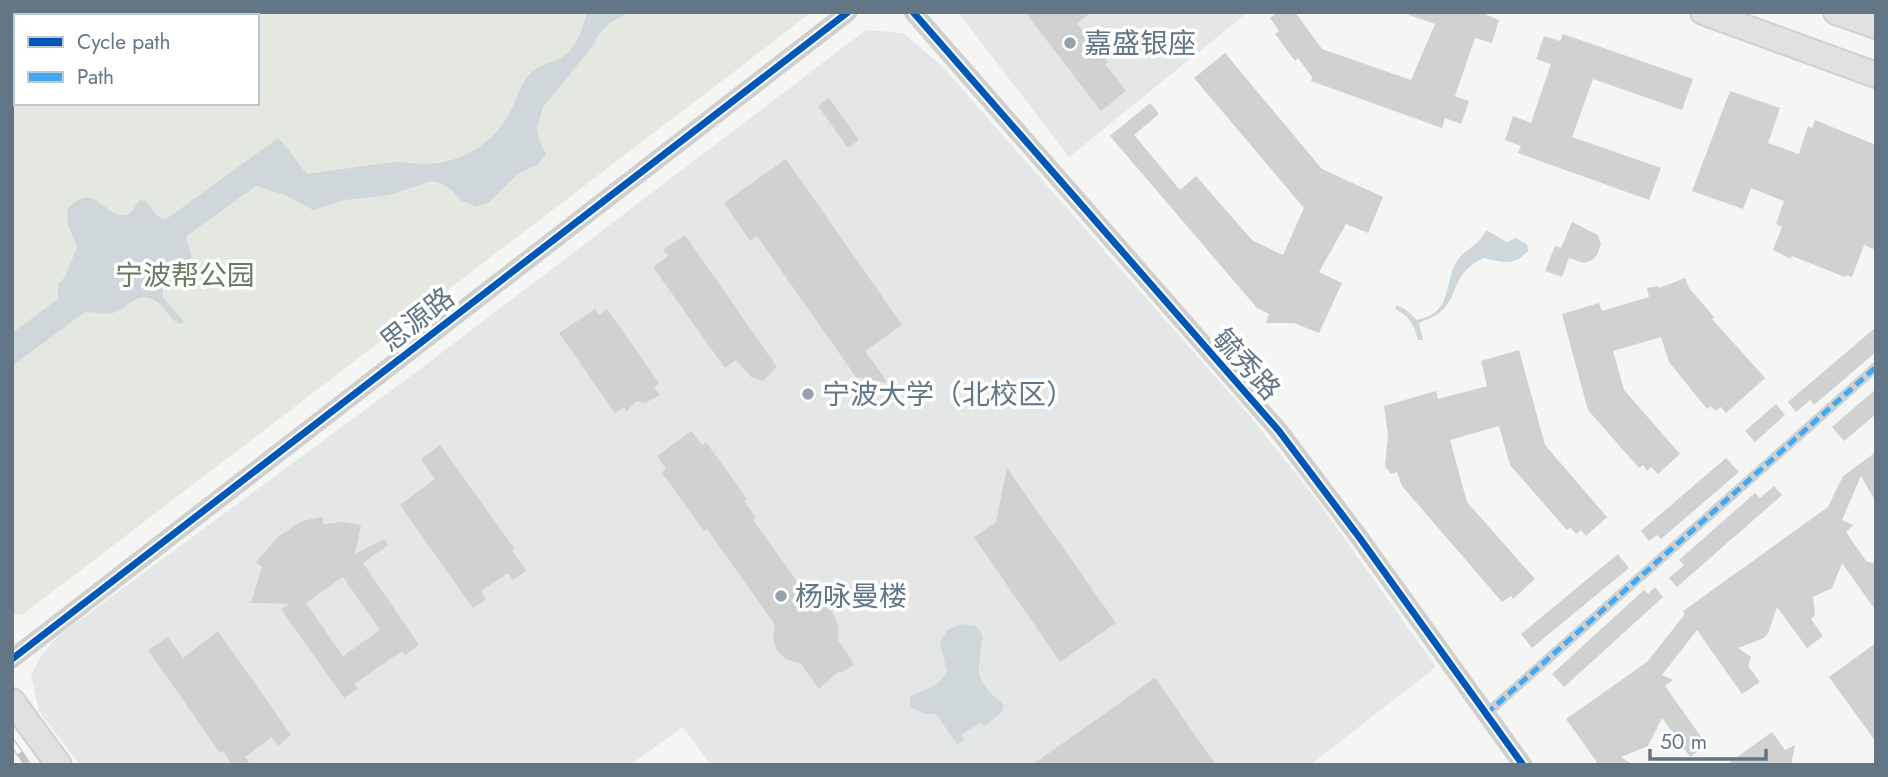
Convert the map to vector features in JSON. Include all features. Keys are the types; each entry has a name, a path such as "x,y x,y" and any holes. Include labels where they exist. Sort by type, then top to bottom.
{"main road":[{"path":"1703,12 1876,75"},
{"path":"1836,12 1876,26"},
{"path":"12,701 59,765"}],"street":[{"name":"思源路","path":"12,659 848,12"},
{"name":"毓秀路","path":"913,12 1279,432 1359,537 1523,765"},
{"path":"1486,714 1876,367"}],"shaded area":[{"path":"587,12 629,12 610,23 599,34 592,47 543,107 537,128 546,155 537,165 518,174 489,202 477,207 460,200 441,183 431,181 389,195 345,200 313,210 285,195 256,186 188,235 186,239 192,260 190,269 187,273 162,281 163,297 184,322 176,322 160,304 146,297 112,313 85,312 12,366 12,333 58,299 58,284 65,277 77,247 68,225 67,210 77,201 94,199 115,214 122,215 131,212 140,200 146,201 156,215 165,220 278,138 307,174 397,162 420,164 455,159 491,138 508,116 532,72 564,56 574,46"},
{"path":"958,12 1248,12 1069,157"},
{"name":"宁波大学（北校区）","path":"866,30 903,33 941,65 1250,416 1320,504 1436,667 1310,765 711,765 683,727 630,765 80,765 39,711 31,675 41,656 58,636 415,373"},
{"path":"1486,230 1507,242 1516,238 1527,245 1528,251 1512,261 1484,258 1473,264 1460,278 1446,306 1437,315 1419,323 1423,340 1418,340 1411,322 1395,309 1397,305 1417,320 1436,312 1445,297 1457,261"},
{"path":"961,624 976,626 983,636 979,660 982,682 1004,705 1002,712 985,726 980,723 962,734 964,740 957,744 936,714 926,714 910,707 910,697 944,677 947,671 940,643 947,630"}],"green space":[{"name":"宁波帮公园","path":"812,12 22,615 12,614 12,91 14,90 14,105 259,105 259,14 112,14"}],"building":[{"name":"嘉盛银座","path":"1025,12 1091,12 1077,24 1108,62 1105,64 1126,91 1101,111"},
{"path":"1278,12 1295,12 1322,49 1411,80 1435,24 1406,12 1480,12 1499,20 1492,43 1475,38 1455,96 1469,101 1461,124 1445,118 1442,128 1311,81 1312,77 1298,58 1295,61 1275,34 1279,31 1270,18"},
{"path":"1563,34 1693,79 1682,110 1593,79 1572,137 1661,168 1649,200 1518,153 1521,146 1505,140 1513,116 1531,123 1551,64 1536,59 1544,36 1560,41"},
{"path":"1225,53 1322,169 1383,197 1368,233 1346,224 1319,272 1342,283 1319,333 1294,323 1266,323 1269,314 1257,308 1110,136 1150,103 1159,114 1134,135 1180,190 1196,176 1253,241 1283,255 1304,208 1194,78"},
{"path":"1730,91 1780,108 1768,143 1799,154 1808,126 1812,128 1815,120 1876,145 1876,250 1864,245 1852,277 1845,277 1792,256 1791,259 1773,250 1782,227 1776,224 1784,201 1751,188 1743,209 1692,191"},
{"path":"829,98 859,140 848,148 818,106"},
{"path":"786,159 902,325 865,351 888,383 856,377 757,236 750,241 724,203"},
{"path":"1572,222 1598,235 1601,245 1597,255 1584,263 1569,258 1562,277 1545,271 1555,246 1561,248"},
{"path":"685,235 777,367 763,381 751,377 736,360 725,368 653,267 668,256 663,250"},
{"path":"1685,278 1689,288 1714,317 1712,319 1765,378 1726,413 1721,407 1716,411 1711,406 1707,409 1669,362 1661,337 1613,351 1624,390 1680,454 1658,474 1651,467 1647,471 1643,465 1639,468 1588,410 1562,314 1599,303 1602,311 1649,297 1647,288 1659,288"},
{"path":"595,309 599,315 607,309 659,383 654,387 660,395 645,403 636,401 627,411 624,407 615,413 559,333"},
{"path":"1876,327 1876,352 1814,405 1810,400 1796,412 1788,402"},
{"path":"1519,350 1545,445 1607,517 1586,536 1581,530 1576,534 1570,527 1567,530 1510,465 1499,426 1450,440 1467,502 1535,579 1513,599 1511,596 1502,602 1402,486 1397,472 1391,474 1385,466 1388,436 1384,406 1436,391 1438,399 1487,386 1481,361"},
{"path":"1876,389 1876,414 1844,441 1832,427"},
{"path":"1776,404 1785,415 1755,442 1745,431"},
{"name":"杨咏曼楼","path":"691,431 702,445 706,442 747,499 744,501 756,517 753,520 811,601 824,605 833,613 838,625 838,640 854,664 841,673 839,671 819,689 801,664 786,659 777,651 773,639 775,625 707,529 704,531 662,473 666,469 657,456"},
{"path":"440,445 514,548 512,550 526,571 513,580 508,573 481,591 486,599 473,608 400,505 435,479 421,459"},
{"path":"1876,452 1876,502 1861,476 1842,520 1853,525 1846,532 1866,561 1876,564 1876,611 1842,563 1832,588 1813,597 1815,615 1811,619 1823,636 1807,648 1777,607 1764,638 1738,648 1751,657 1748,666 1760,682 1742,694 1697,630 1662,675 1673,680 1665,686 1707,745 1690,757 1662,718 1648,746 1621,757 1633,765 1599,765 1566,719 1647,662 1685,614 1683,611 1828,507 1843,476"},
{"path":"1726,458 1739,472 1661,539 1657,535 1649,541 1641,531"},
{"path":"1007,468 1116,623 1060,662 974,537 996,522"},
{"path":"1774,486 1782,495 1677,587 1669,578 1684,565 1679,560 1755,493 1760,498"},
{"path":"322,517 324,524 342,522 361,525 355,554 384,539 388,545 363,563 419,645 405,655 402,651 354,684 358,688 344,698 281,609 290,604 251,603 262,567 256,562 279,536 302,521","holes":["343,577 380,630 343,656 306,603"]},
{"path":"1618,554 1629,568 1532,648 1521,634"},
{"path":"1655,587 1663,597 1564,687 1552,674 1644,590 1648,594"},
{"path":"218,631 291,735 278,746 272,737 245,757 251,765 232,765 223,751 220,753 148,650 168,637 183,658"},
{"path":"1876,643 1876,742 1829,677"},
{"path":"1155,678 1216,765 1032,765"},
{"path":"1772,732 1785,750 1795,745 1791,765 1726,765"}],"railway":[{"path":"12,742 28,765"}],"marked path":[{"path":"1486,714 1876,367"}],"cycle path":[{"path":"12,659 848,12"},
{"path":"913,12 1279,431 1523,765"}],"place":[{"name":"嘉盛银座","path":"1070,43"},
{"name":"宁波大学（北校区）","path":"808,394"},
{"name":"杨咏曼楼","path":"781,596"}]}
